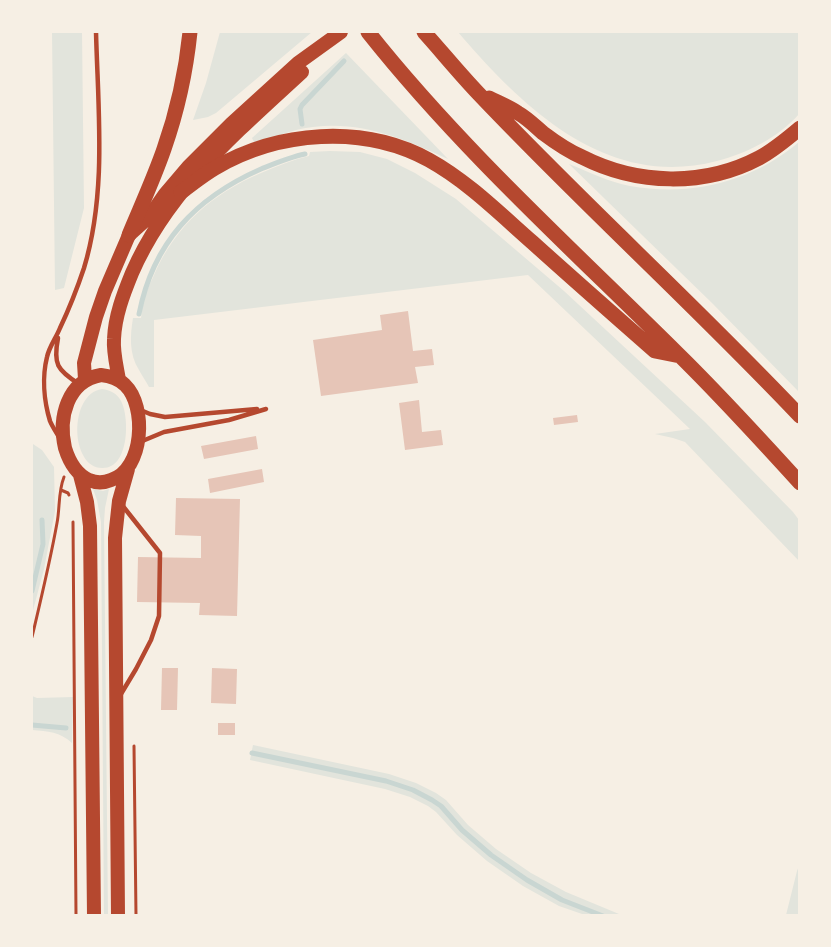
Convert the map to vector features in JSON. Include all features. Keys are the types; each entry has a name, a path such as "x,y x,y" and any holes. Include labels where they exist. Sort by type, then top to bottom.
{"highway":[{"path":"82,382 84,363 105,291 165,147 184,72 190,32"},
{"path":"368,32 449,126 680,356 800,483"},
{"path":"424,32 537,155 800,416"},
{"path":"129,235 148,217 188,167 231,124 298,63 337,35"},
{"path":"119,380 114,342 116,323 123,297 136,265 160,221 181,192 218,151 304,70 337,35"},
{"path":"476,91 519,114 543,133 581,157 605,168 656,179 708,176 734,169 758,158 800,128"},
{"path":"181,192 214,168 232,159 255,150 297,139 346,137 394,146 428,160 461,181 655,351 680,356"},
{"path":"94,915 90,526 87,502 77,471 68,457 63,434 68,400 75,388 91,377 101,375 119,380 133,394 139,428 134,459 119,501 115,538 118,915"},
{"path":"77,471 96,482 105,482 122,476 129,469"}],"lane":[{"path":"65,446 50,423 44,385 45,368 47,355 83,270 97,204 99,165 96,32"},
{"path":"59,331 56,352 58,367 63,374 82,382"},
{"path":"136,408 165,417 266,409 229,420 164,432 138,443"},
{"path":"116,701 151,640 159,616 160,552 119,501"}],"path":[{"path":"32,637 49,566 61,490 65,476 77,471"},
{"path":"61,490 68,493 69,497"},
{"path":"72,514 76,915"},
{"path":"134,738 136,915"}],"shaded area":[{"path":"52,32 82,32 84,208 64,288 55,290"},
{"path":"220,32 312,32 216,113 193,120 206,83"},
{"path":"458,32 799,32 799,114 772,137 728,158 677,167 639,164 604,153 571,136 540,114 483,61"},
{"path":"346,53 448,159 383,133 349,127 306,128 255,144 252,138"},
{"path":"799,142 799,392 713,304 569,164 630,186 653,189 698,187 741,176 781,156"},
{"path":"310,152 360,152 387,159 415,173 456,199 564,291 705,422 793,512 799,520 799,561 685,442 655,434 690,429 528,275 154,320 154,387 149,387 136,364 132,351 133,318 141,318 147,291 173,241 197,213 211,201 243,181 309,156"},
{"path":"32,385 33,444 42,450 54,467 55,511 44,569 32,614"},
{"path":"102,389 113,392 119,398 126,419 125,441 118,460 112,466 103,468 92,465 84,457 77,431 83,404 91,394"},
{"path":"93,489 103,491 109,489 104,522 108,916 104,915 101,522"},
{"path":"32,696 37,698 73,697 72,743 54,733 32,730"},
{"path":"253,745 389,774 416,783 446,800 468,825 496,849 531,873 566,892 619,914 629,915 585,915 559,906 523,886 487,861 428,806 385,789 250,760"},
{"path":"799,866 799,915 786,915 797,871"}],"building":[{"path":"408,311 413,351 432,349 434,365 415,367 418,383 321,396 313,340 382,330 380,315"},
{"path":"419,400 422,432 441,430 443,445 405,450 399,403"},
{"path":"577,415 578,422 554,425 553,418"},
{"path":"256,436 258,449 204,459 201,446"},
{"path":"262,469 264,482 210,493 208,479"},
{"path":"176,498 240,499 237,616 199,615 200,603 137,602 138,557 201,558 201,536 175,535"},
{"path":"162,668 178,668 177,710 161,710"},
{"path":"212,668 237,669 236,704 211,703"},
{"path":"218,723 235,723 235,735 218,735"}],"waterway":[{"path":"302,124 300,109 302,105 344,61"},
{"path":"139,314 155,265 166,245 197,209 237,181 288,158 305,154"},
{"path":"32,591 43,544 42,520"},
{"path":"32,725 66,728"},
{"path":"252,753 386,781 413,790 441,806 462,830 491,855 527,880 562,900 603,916"}]}
